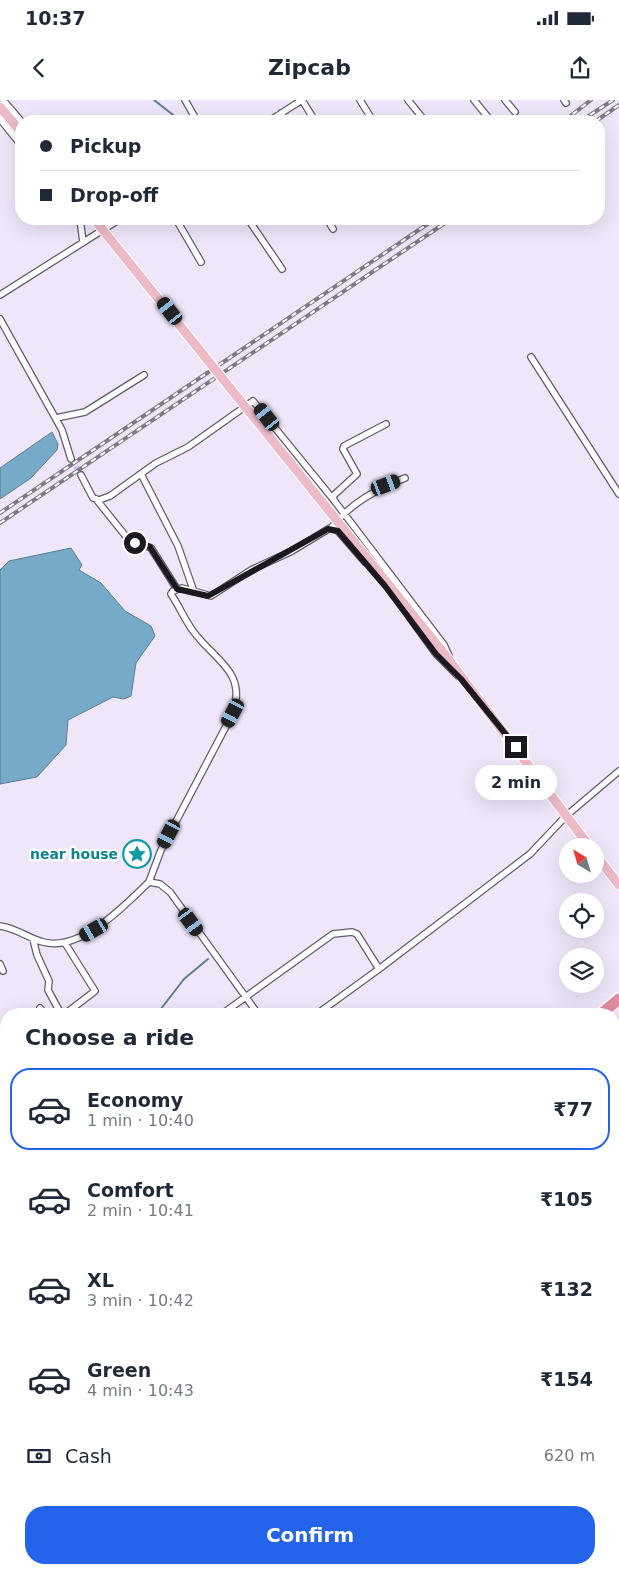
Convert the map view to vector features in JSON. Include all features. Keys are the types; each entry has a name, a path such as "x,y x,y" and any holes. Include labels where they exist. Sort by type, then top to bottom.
{"highway":[{"path":"608,1008 619,999"}],"main road":[{"path":"0,108 15,125"},
{"path":"99,225 448,660 516,747 583,838"},
{"path":"604,866 619,885"}],"street":[{"path":"3,100 16,115"},
{"path":"185,100 194,115"},
{"path":"281,114 302,100 311,115"},
{"path":"360,100 369,115"},
{"path":"408,100 420,115"},
{"path":"474,100 487,115"},
{"path":"505,100 515,112"},
{"path":"0,120 15,138"},
{"path":"81,225 83,242"},
{"path":"0,295 110,225"},
{"path":"179,225 201,262"},
{"path":"252,225 282,270"},
{"path":"0,319 56,418 62,430 71,459"},
{"path":"531,356 619,494"},
{"path":"56,418 85,412 144,375"},
{"path":"96,499 110,496 156,463 188,447 253,401 333,498 444,645 448,660"},
{"path":"333,498 357,474 344,450 344,446 386,424"},
{"path":"141,474 178,546 194,592"},
{"path":"81,475 88,491 128,539 150,547 177,589 208,596 251,570 292,551 331,528 343,513 371,493 404,478"},
{"path":"331,528 338,531 374,572 436,654 461,679"},
{"path":"0,926 33,939 51,943 65,942 94,930 149,882 161,850 233,713 237,696 234,679 225,666 194,632 172,594 177,589"},
{"path":"325,1008 379,970 530,854 566,816 619,771"},
{"path":"149,882 160,884 170,892 254,1008"},
{"path":"230,1008 333,934 355,932 379,970"},
{"path":"33,939 50,982 48,990 59,1008"},
{"path":"65,942 95,993 72,1008"},
{"path":"0,964 3,971"}],"water":[{"path":"52,432 58,444 57,450 31,478 0,499 0,468"},
{"path":"71,548 82,565 79,570 101,583 125,611 151,626 155,636 136,663 131,696 124,699 113,697 68,720 66,745 37,777 0,784 0,570 9,561"}],"waterway":[{"path":"154,100 173,115"},
{"path":"162,1008 184,979 208,959"}],"tunnel":[{"path":"71,459 81,475"}],"railway":[{"path":"572,115 591,100"},
{"path":"590,115 613,100"},
{"path":"605,115 619,105"},
{"path":"0,513 426,225"},
{"path":"0,523 442,225"}],"place":[{"name":"near house","path":"137,854"}],"route":[{"path":"135,543 147,545 153,550 177,589 182,588 211,596 251,570 292,551 328,529 331,528 338,531 406,612 436,654 461,679 516,747"}]}
